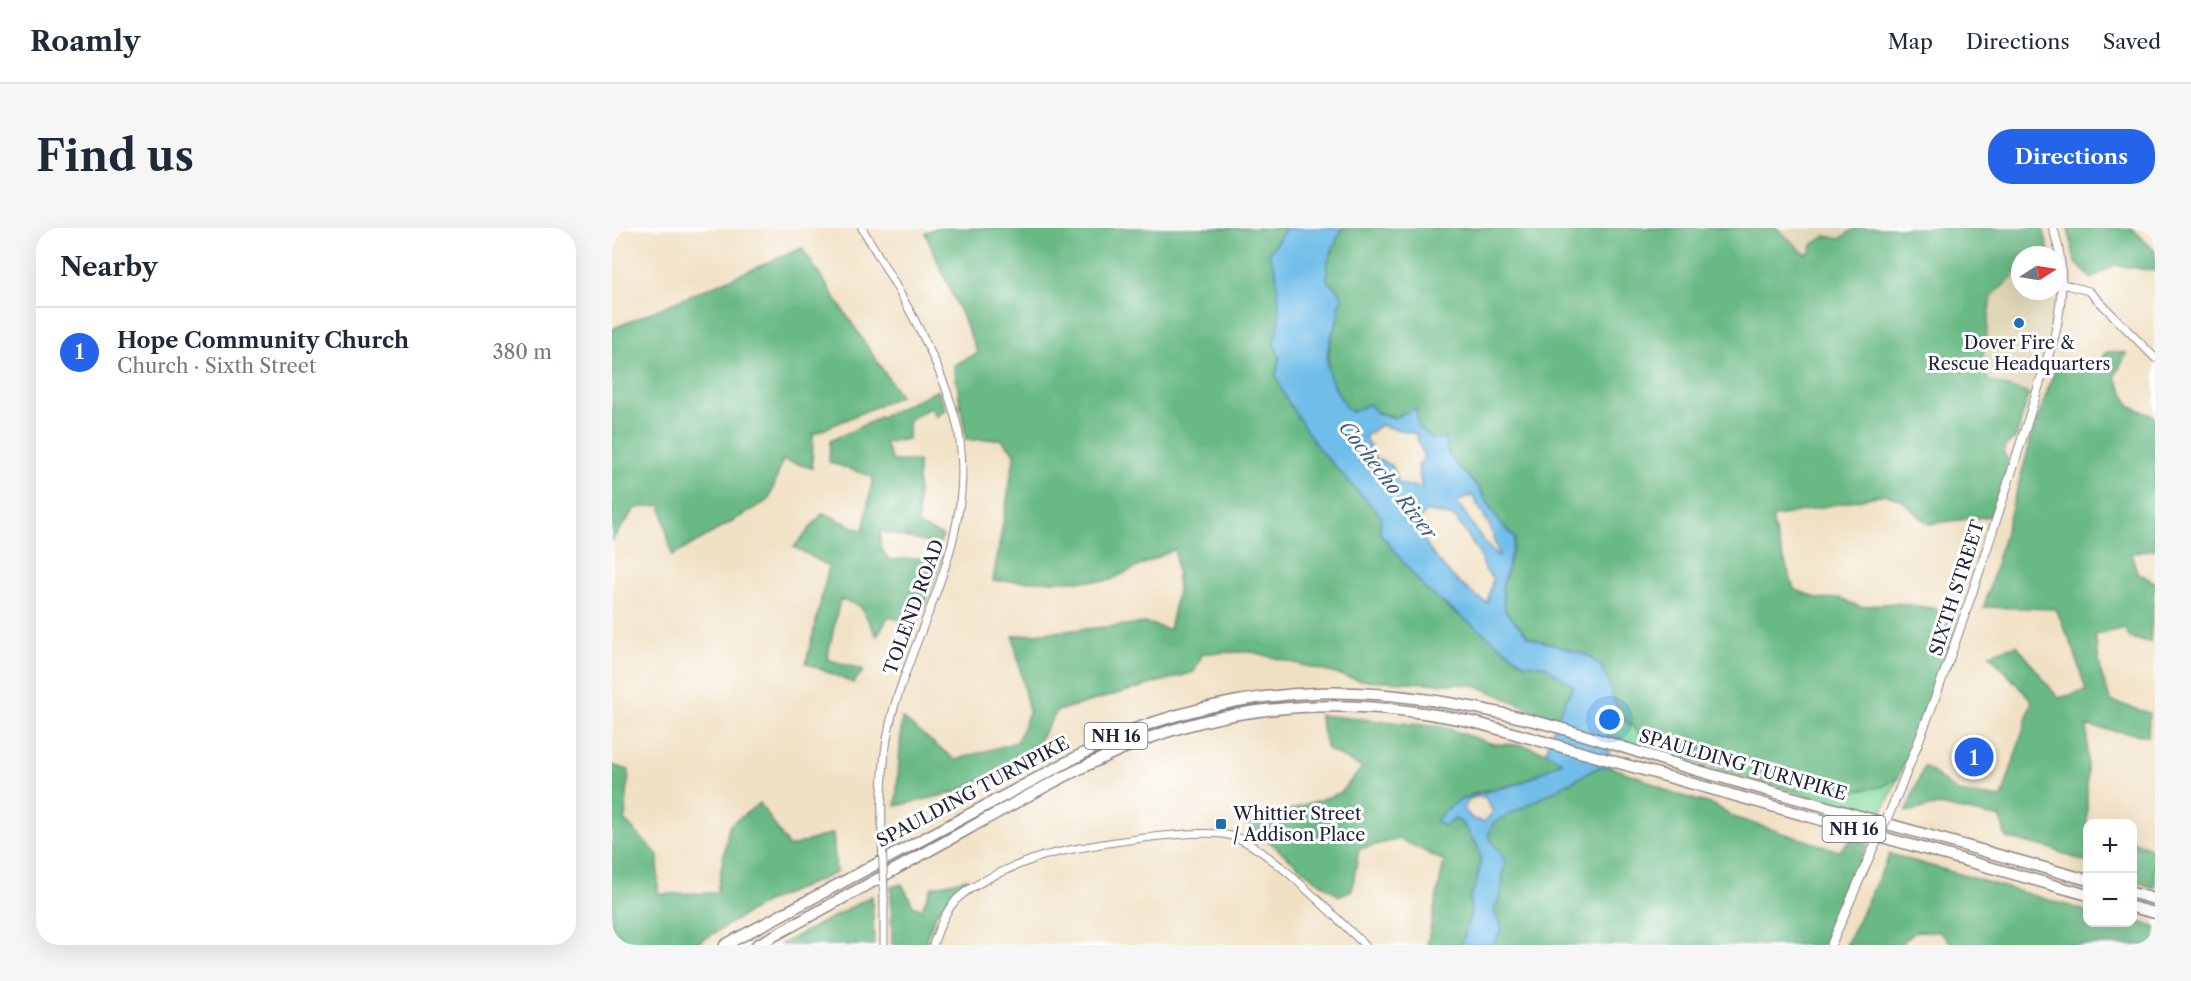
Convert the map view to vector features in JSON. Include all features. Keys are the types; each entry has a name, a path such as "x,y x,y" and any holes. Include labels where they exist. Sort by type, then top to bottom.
{"highway":[{"name":"SPAULDING TURNPIKE","path":"725,945 1091,748 1174,715 1267,697 1352,692 1433,699 1550,726 2083,879"},
{"name":"SPAULDING TURNPIKE","path":"757,945 1061,778 1135,744 1201,722 1293,707 1363,706 1455,718 2083,894"},
{"path":"2137,893 2155,899"},
{"path":"2137,908 2155,913"}],"main road":[{"name":"SIXTH STREET","path":"2053,228 2058,246"},
{"name":"SIXTH STREET","path":"1831,945 1925,728 1962,627 2055,334 2060,300"}],"street":[{"name":"TOLEND ROAD","path":"862,228 917,326 946,393 959,438 962,469 958,522 950,557 900,689 887,738 882,788 884,945"},
{"path":"2065,285 2089,291 2155,358"},
{"path":"933,945 945,916 958,898 1022,863 1066,851 1166,836 1211,833 1227,834 1252,846 1365,945"}],"shaded area":[{"path":"1777,228 1852,228 1840,239 1805,254"},
{"path":"2011,278 2011,300 2053,300 2050,328 2029,394 1989,381 1982,362 1992,296"}],"green space":[{"path":"935,228 1286,228 1269,254 1276,271 1279,302 1279,325 1274,344 1280,357 1276,375 1317,447 1381,516 1447,608 1467,619 1524,664 1544,665 1574,686 1556,720 1475,685 1359,680 1252,652 1203,653 1194,672 1057,711 1030,755 957,792 896,806 902,718 955,760 1017,742 1029,712 1013,636 1147,623 1169,630 1178,590 1175,549 1108,581 993,581 1015,453 1001,439 966,440 954,365 978,353 925,233"},
{"path":"1342,228 1777,228 1805,254 1811,251 1812,245 1825,236 1840,239 1855,228 2043,228 2048,246 2011,246 2011,278 1992,296 1982,362 1989,381 2029,394 2016,438 2005,446 2003,453 2009,461 1991,516 1928,524 1903,501 1886,494 1773,517 1773,526 1794,589 1819,599 1840,598 1860,607 1894,603 1932,608 1956,618 1948,656 1898,778 1881,787 1848,791 1787,771 1767,770 1696,756 1652,736 1643,736 1620,716 1603,669 1589,656 1529,637 1505,611 1502,589 1515,538 1500,523 1479,488 1449,457 1445,437 1434,440 1414,426 1392,416 1376,412 1350,411 1327,374 1330,340 1339,315 1339,292 1327,281 1327,263"},
{"path":"2068,228 2132,228 2155,251 2155,271 2115,265 2091,278 2075,262"},
{"path":"802,248 900,396 813,434 812,468 783,460 769,500 672,556 661,505 636,508 612,540 612,329"},
{"path":"2107,352 2127,353 2115,376 2130,406 2155,417 2155,549 2131,553 2137,572 2155,583 2150,642 2130,638 2125,628 2095,635 2101,673 2111,701 2149,713 2148,736 2087,726 2087,819 2083,819 2083,861 2047,847 2006,838 2001,818 1939,805 1906,812 1924,766 1958,792 2002,798 2032,701 1989,654 2017,645 2058,698 2086,691 2074,650 2056,609 1984,607 2034,429 2056,366 2095,365"},
{"path":"938,390 946,410 936,417 931,407 909,420 908,439 885,443 892,461 918,461 918,525 943,536 938,545 880,531 880,547 889,560 942,557 917,624 888,617 877,636 860,606 840,599 827,659 864,670 853,683 806,663 829,566 794,547 823,513 863,531 873,477 829,462 830,441"},
{"path":"1319,715 1443,727 1493,744 1522,745 1546,752 1563,762 1520,783 1478,792 1459,801 1436,821 1444,826 1455,819 1463,824 1478,847 1481,859 1476,885 1470,897 1471,911 1462,945 1427,945 1444,861 1400,839 1359,849 1352,890 1339,896 1309,875 1248,824 1340,793 1362,768 1327,749"},
{"path":"1620,716 1643,735 1652,736 1696,756 1767,770 1787,771 1848,791 1881,787 1898,778 1880,816 1608,735"},
{"path":"612,765 629,770 625,821 658,855 658,894 717,893 729,826 760,803 789,847 833,833 836,873 764,903 694,945 612,945"},
{"path":"1599,767 1610,767 1642,778 1668,792 1714,805 1736,818 1839,851 1851,840 1868,843 1823,945 1493,945 1502,928 1494,911 1501,892 1488,836 1493,823"},
{"path":"2137,843 2155,850 2155,888 2137,882"},
{"path":"1890,854 2083,910 2083,927 2137,927 2137,922 2155,926 2155,945 1953,945 1940,932 1917,931 1899,945 1846,945"},
{"path":"967,879 937,912 924,945 892,945 891,887 902,884 913,905 921,910 932,887"},
{"path":"872,896 874,945 780,945"}],"water":[{"name":"Cochecho River","path":"1286,228 1342,228 1327,263 1327,281 1340,292 1342,300 1338,305 1338,318 1327,358 1329,375 1336,391 1347,409 1352,412 1369,404 1377,413 1394,418 1416,408 1418,427 1434,440 1445,437 1449,457 1479,488 1500,523 1515,538 1502,589 1505,611 1529,637 1589,656 1603,669 1620,716 1608,735 1610,767 1599,767 1493,823 1488,836 1505,860 1501,892 1494,911 1502,928 1493,945 1462,945 1471,911 1470,897 1476,885 1481,859 1478,847 1463,824 1455,819 1444,826 1436,821 1445,811 1464,799 1520,783 1562,762 1546,752 1556,720 1573,686 1544,665 1525,664 1425,589 1380,533 1381,516 1317,447 1285,397 1276,375 1280,357 1274,344 1279,325 1279,302 1276,271 1269,254","holes":["1380,425 1416,434 1424,458 1418,466 1422,488 1399,484 1392,465 1376,459 1365,437","1472,495 1490,526 1499,556 1481,538 1456,502","1426,511 1455,517 1478,551 1486,571 1493,578 1487,603 1466,588 1434,556 1421,532 1419,520","1485,797 1493,812 1484,822 1473,819 1464,810 1468,800"]}],"place":[{"name":"Dover Fire & Rescue Headquarters","path":"2019,323"},
{"name":"Hope Community Church","path":"1974,757"},
{"name":"Whittier Street / Addison Place","path":"1221,824"}]}
